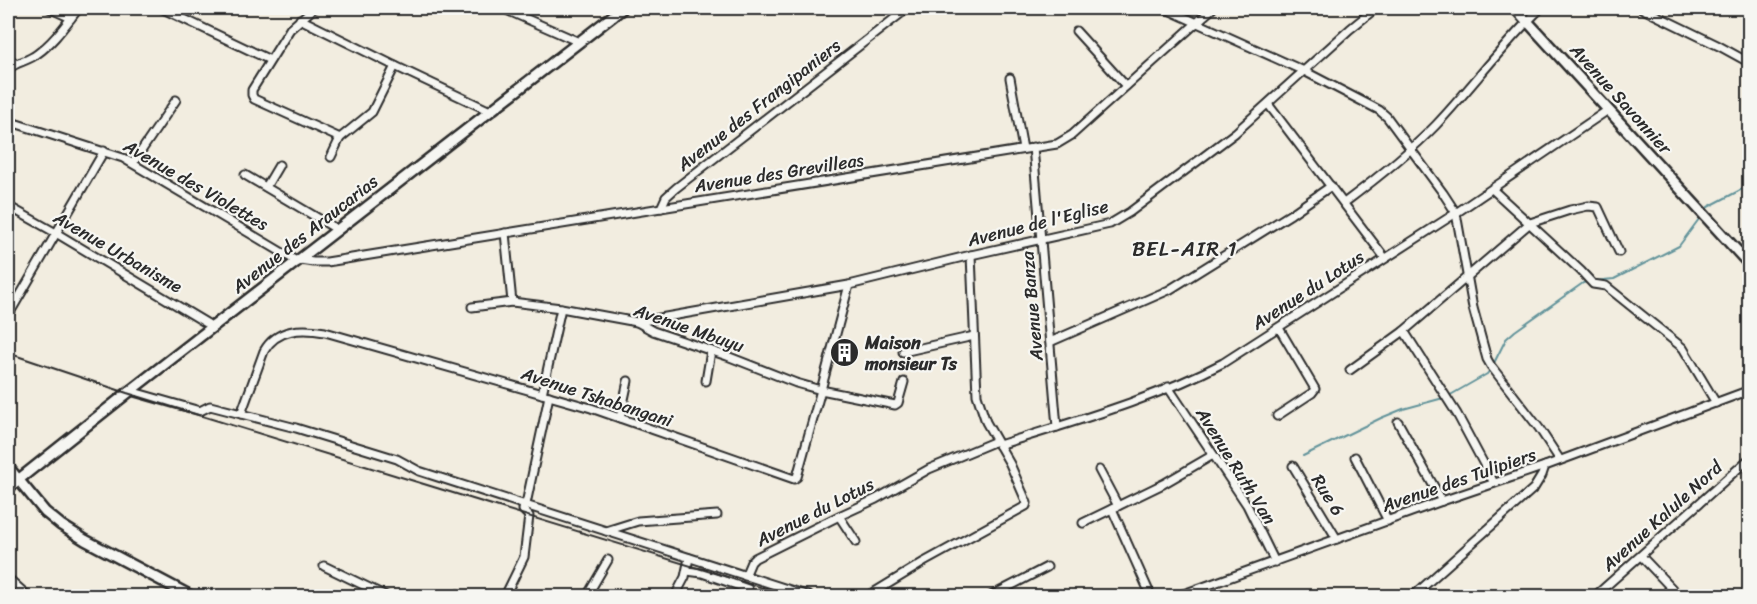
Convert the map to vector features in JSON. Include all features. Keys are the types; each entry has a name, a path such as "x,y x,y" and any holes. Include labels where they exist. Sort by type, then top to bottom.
{"street":[{"path":"50,8 71,18"},
{"path":"8,69 45,48 79,8"},
{"path":"161,8 270,60"},
{"path":"314,8 290,28 251,93 253,98 340,138"},
{"path":"502,8 579,42"},
{"name":"Avenue des Araucarias","path":"8,488 623,8"},
{"name":"Avenue des Frangipaniers","path":"661,208 666,197 676,188 908,8"},
{"path":"1164,8 1304,71 1379,110 1387,117 1456,213 1479,334 1491,366 1539,428 1560,460"},
{"name":"Avenue des Grevilleas","path":"299,261 327,262 1057,144 1067,138 1214,8"},
{"name":"Avenue de l'Eglise","path":"637,322 849,285 971,255 1102,227 1116,221 1200,160 1268,105 1376,8"},
{"name":"Avenue Savonnier","path":"1515,8 1749,265"},
{"path":"1344,203 1411,150 1541,8"},
{"path":"1641,8 1749,63"},
{"path":"300,19 490,111"},
{"path":"1076,32 1126,86"},
{"path":"8,58 15,63"},
{"path":"331,157 340,138 372,112 395,66"},
{"path":"1010,78 1023,149"},
{"path":"133,163 176,100"},
{"path":"1268,105 1385,258"},
{"name":"Avenue du Lotus","path":"745,576 755,558 876,499 929,469 998,443 1119,407 1223,363 1456,213 1608,110"},
{"name":"Avenue des Violettes","path":"8,121 104,151 133,163 299,261"},
{"name":"Avenue Banza","path":"1033,147 1057,427"},
{"path":"9,312 104,151"},
{"path":"266,187 279,165"},
{"path":"245,175 338,230"},
{"path":"1050,342 1169,290 1291,214 1330,186"},
{"path":"1492,189 1592,283 1606,286 1678,343 1693,363 1716,403"},
{"name":"Avenue Urbanisme","path":"8,206 56,232 213,327"},
{"path":"1350,370 1404,331 1530,223 1570,210 1588,206 1598,207 1619,252"},
{"path":"505,233 512,302"},
{"path":"868,597 924,562 1023,509 1027,503 1010,464 980,409 977,395 971,255"},
{"name":"Avenue Tshabangani","path":"241,414 266,346 275,337 296,330 311,330 325,332 620,418 794,479 797,477 849,285"},
{"name":"Avenue Mbuyu","path":"472,307 512,302 561,308 637,322 653,331 788,380 821,390 895,405 904,382"},
{"path":"505,597 526,548 529,516 523,510 561,308"},
{"path":"1277,416 1316,389 1279,328"},
{"path":"1404,331 1446,397 1494,483"},
{"path":"903,352 974,336"},
{"path":"706,381 711,351"},
{"path":"620,418 628,381"},
{"name":"Avenue Ruth Van","path":"1168,387 1247,505 1275,562"},
{"name":"Avenue des Tulipiers","path":"1178,597 1545,466 1749,390"},
{"path":"130,391 200,411 210,406 296,428 397,459 419,471 809,597"},
{"path":"1398,422 1442,501"},
{"path":"1083,523 1213,455"},
{"path":"1356,457 1388,521"},
{"name":"Avenue Kalule Nord","path":"1595,597 1749,458"},
{"path":"8,466 45,512 66,528 190,597"},
{"name":"Rue 6","path":"1293,466 1337,539"},
{"path":"1413,597 1534,488 1545,466"},
{"path":"1099,470 1151,597"},
{"path":"606,531 638,521 717,515"},
{"path":"839,516 856,542"},
{"path":"1641,556 1679,597"},
{"path":"675,597 687,571 689,558"},
{"path":"587,597 608,560"},
{"path":"324,566 386,597"},
{"path":"991,597 1047,567"},
{"path":"687,571 702,573 748,589"},
{"path":"8,578 28,597"},
{"path":"1742,597 1749,590"}],"waterway":[{"path":"1705,211 1708,207 1750,185"},
{"path":"1593,281 1614,279 1679,246 1702,215"},
{"path":"1493,365 1506,339 1515,331 1587,282"},
{"path":"1303,456 1381,418 1403,409 1447,397 1490,370"}],"railway":[{"path":"8,353 127,393 789,596"}],"place":[{"name":"Maison monsieur Ts","path":"844,353"}],"district":[{"name":"BEL-AIR 1","path":"1185,249"}]}
